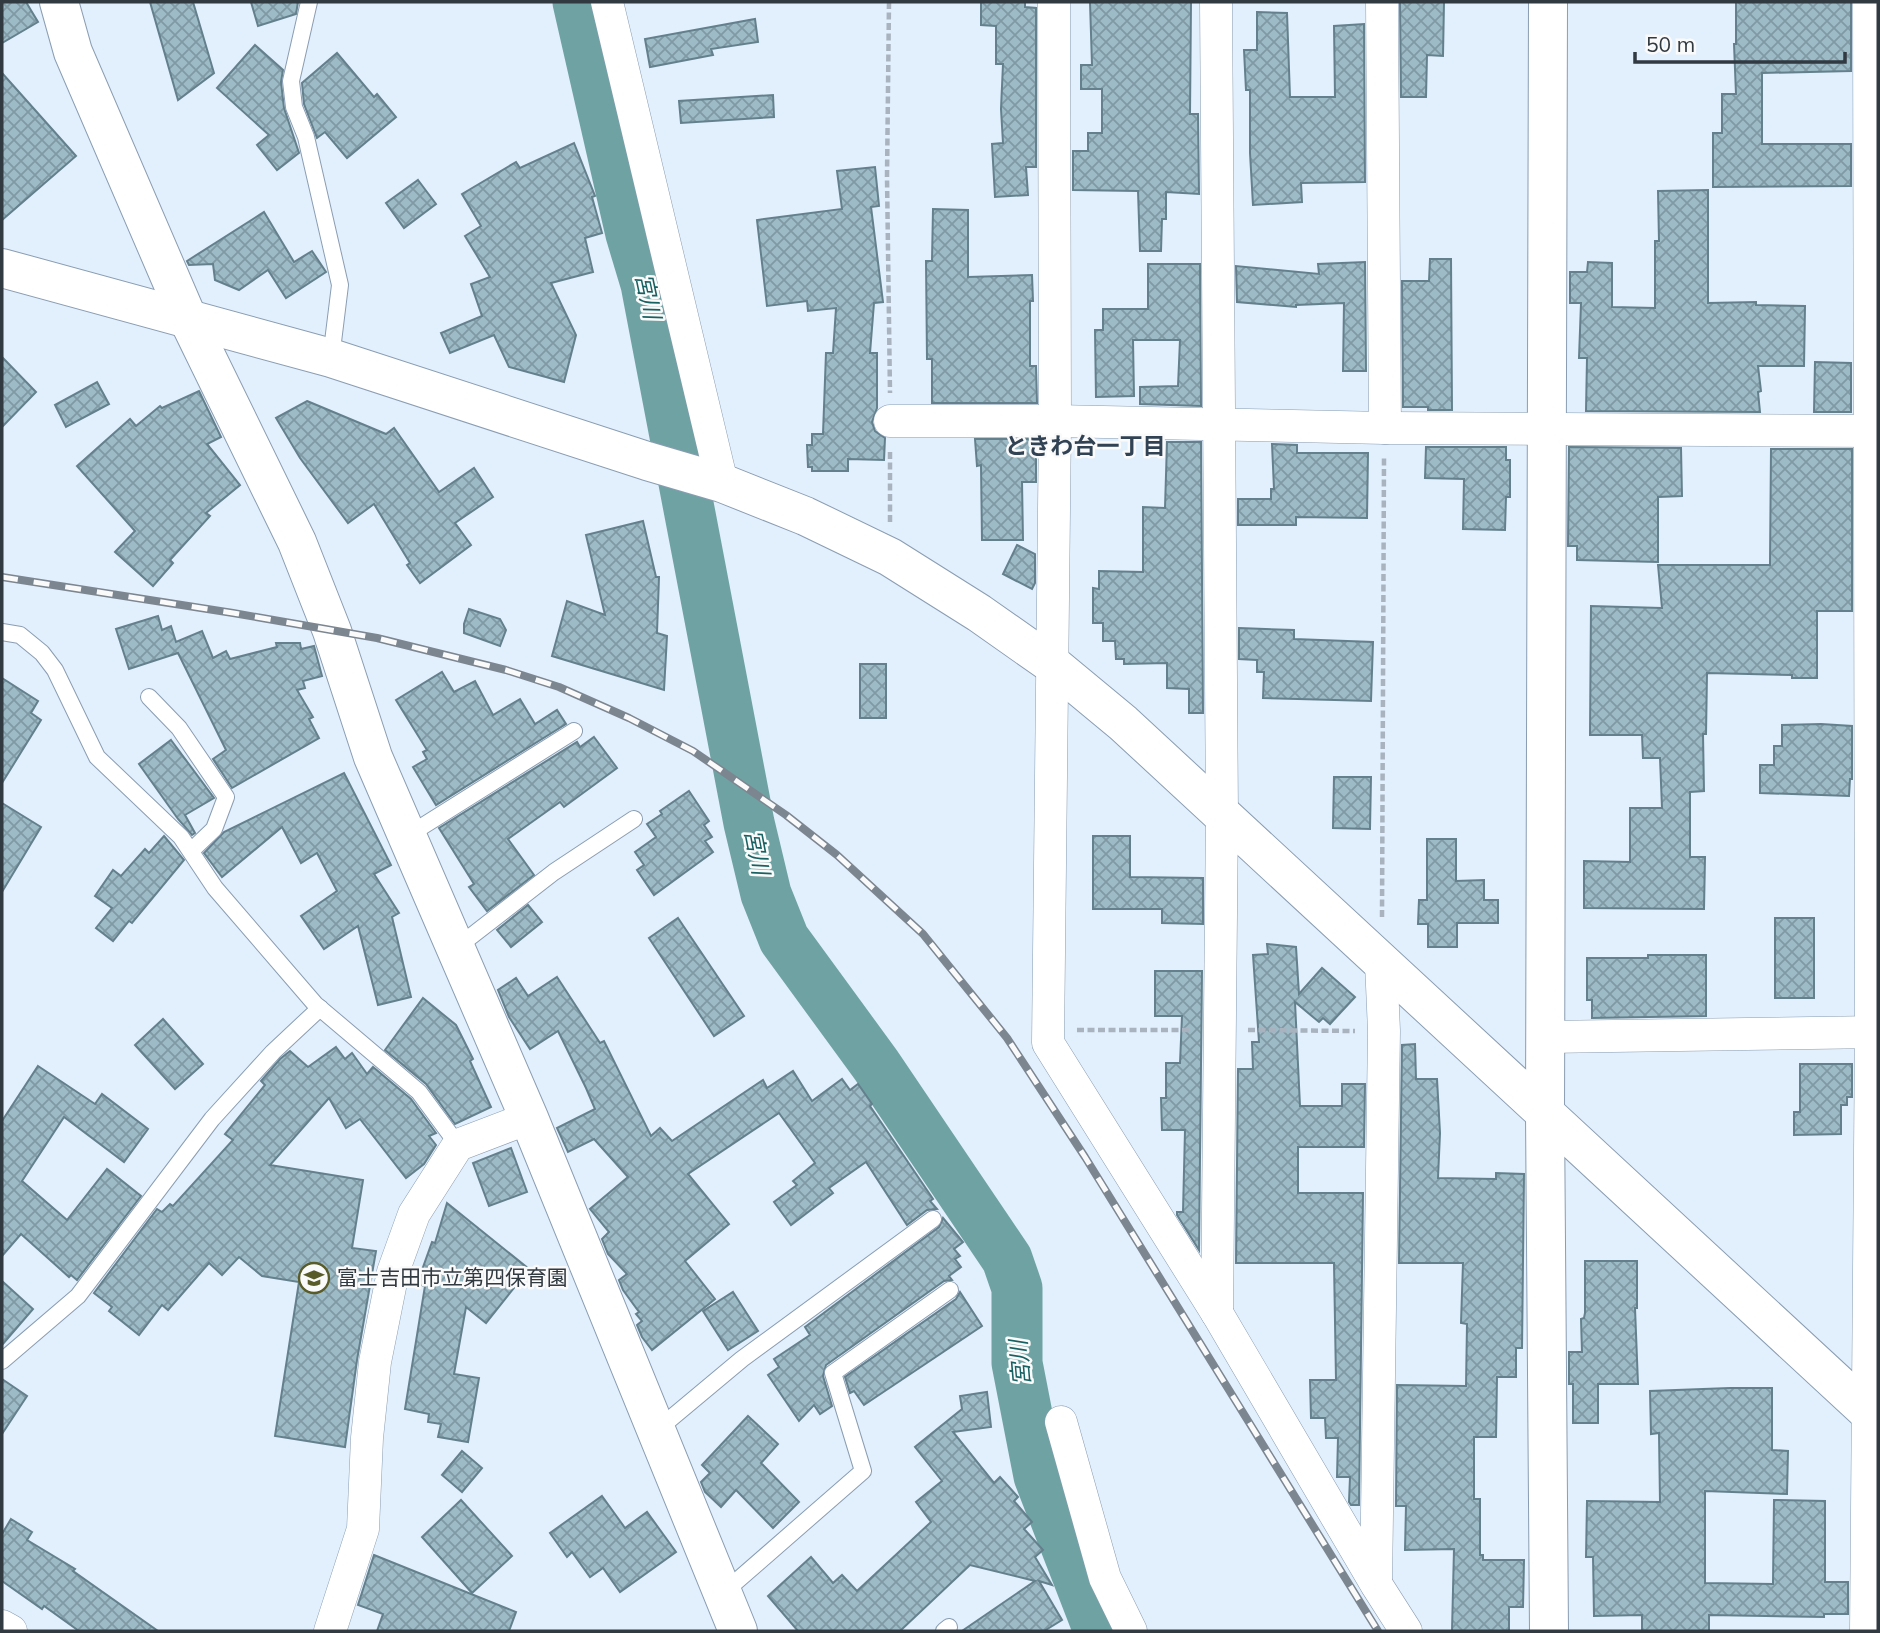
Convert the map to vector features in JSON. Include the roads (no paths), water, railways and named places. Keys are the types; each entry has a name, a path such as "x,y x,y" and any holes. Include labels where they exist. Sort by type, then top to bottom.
{"street":[{"path":"59,2 73,52 188,319 297,542 332,631 373,757 529,1118 737,1631"},
{"path":"607,2 712,480"},
{"path":"1054,2 1055,421 1048,1043 1217,1313 1406,1631"},
{"path":"1216,2 1222,815 1217,1313"},
{"path":"1382,2 1385,428"},
{"path":"1548,2 1545,1114 1549,1631"},
{"path":"1866,1631 1873,1416 1875,1032 1875,430 1869,2"},
{"path":"2,268 331,358 712,480 804,516 890,557 979,613 1053,665 1123,723 1873,1416"},
{"path":"890,421 1055,421 1385,428 1875,430"},
{"path":"1376,1584 1384,1031 1381,962"},
{"path":"1546,1037 1875,1032"},
{"path":"330,1631 363,1529 367,1438 375,1362 393,1272 414,1214 458,1145 529,1118"},
{"path":"1061,1422 1105,1578 1131,1631"},
{"path":"2,1626 11,1631"}],"lane":[{"path":"309,2 291,81 294,107 306,137 340,285 331,358"},
{"path":"2,632 20,635 42,653 55,670 97,757 181,836 215,888 320,1008 419,1093 458,1145"},
{"path":"149,697 179,728 226,797 214,829 191,851"},
{"path":"407,836 574,731"},
{"path":"456,948 554,872 634,819"},
{"path":"2,1361 78,1296 212,1119 273,1052 320,1008"},
{"path":"656,1431 742,1359 933,1219"},
{"path":"722,1594 863,1471 834,1373 950,1290"}],"waterway":[{"name":"宮川","path":"578,2 631,234 646,284 749,823 766,894 784,939 876,1065 1007,1259 1017,1288 1017,1363 1039,1476 1099,1631"}],"railway":[{"path":"2,577 377,638 506,670 559,687 629,718 693,751 786,815 837,855 923,934 1007,1038 1085,1157 1378,1631"}],"place":[{"name":"富士吉田市立第四保育園","path":"314,1278"}],"district":[{"name":"ときわ台一丁目","path":"1085,446"}]}
